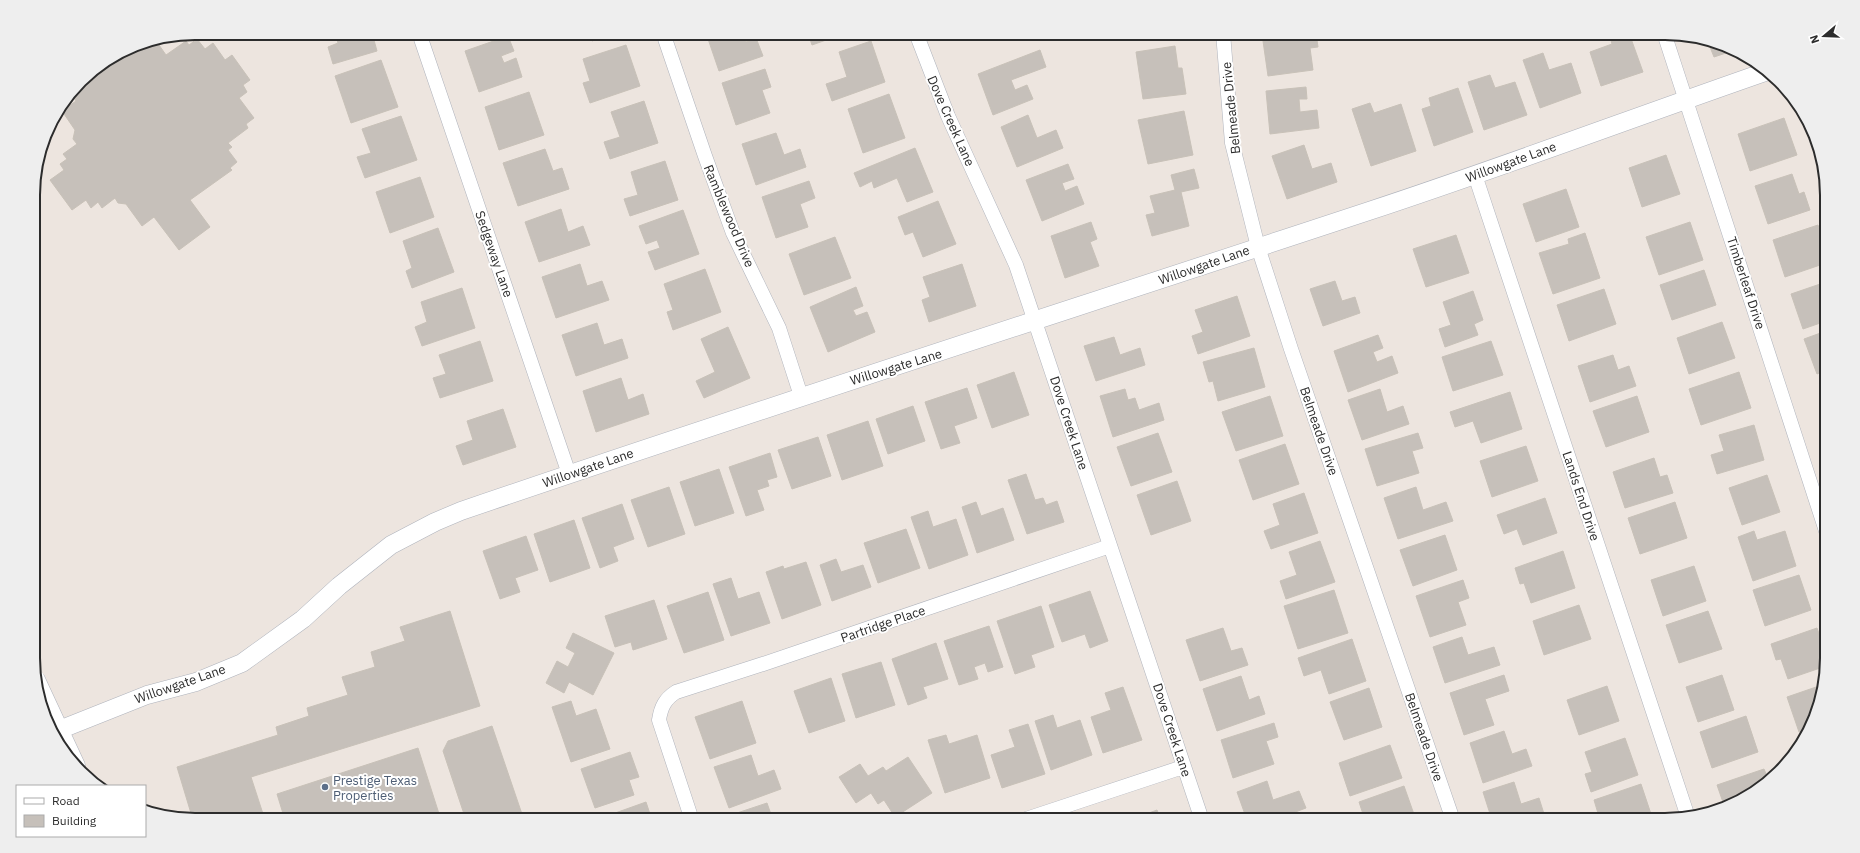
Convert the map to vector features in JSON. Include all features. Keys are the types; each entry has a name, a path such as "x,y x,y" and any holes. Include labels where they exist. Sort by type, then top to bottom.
{"main road":[{"path":"48,708 63,740"}],"street":[{"name":"Sedgeway Lane","path":"421,40 569,474"},
{"name":"Ramblewood Drive","path":"665,40 704,156 733,233 779,328 801,396"},
{"name":"Dove Creek Lane","path":"919,40 948,116 1016,265 1110,546 1148,654 1183,767 1199,813"},
{"name":"Belmeade Drive","path":"1224,40 1232,143 1258,247 1451,813"},
{"name":"Timberleaf Drive","path":"1666,40 1820,512"},
{"name":"Willowgate Lane","path":"59,730 146,695 196,682 242,663 298,624 339,586 391,545 435,522 461,511 801,396 1035,322 1475,176 1686,99 1761,73"},
{"name":"Lands End Drive","path":"1475,176 1686,812"},
{"name":"Partridge Place","path":"690,813 659,720 661,708 668,697 676,692 763,664 1110,546"},
{"path":"1044,813 1183,767"}],"building":[{"path":"198,40 205,49 213,43 225,60 232,55 250,80 243,85 247,92 239,98 254,118 246,124 248,128 228,143 232,147 228,150 237,162 230,168 232,170 190,200 210,227 179,250 154,217 142,226 126,204 118,203 115,198 102,208 98,202 91,208 86,200 72,210 50,180 64,170 60,164 67,159 63,154 77,144 73,139 75,130 63,113 67,107 76,101 74,98 85,85 100,72 126,56 155,45 161,44 159,45 166,55 186,41 189,45"},
{"path":"337,40 374,40 377,51 333,64 328,47 338,43"},
{"path":"497,40 510,40 514,51 501,56 504,63 516,58 522,77 479,92 465,51"},
{"path":"708,40 745,40 746,42 757,40 763,56 719,71"},
{"path":"810,40 826,40 812,45"},
{"path":"1263,40 1317,40 1318,47 1310,48 1313,70 1268,76"},
{"path":"1611,40 1632,40 1643,72 1601,86 1590,52 1612,44"},
{"path":"871,41 885,82 832,101 826,84 847,77 839,52"},
{"path":"626,45 640,86 590,103 583,83 590,81 583,59"},
{"path":"1175,46 1178,68 1182,68 1186,94 1143,99 1136,52"},
{"path":"1710,46 1727,53 1714,57"},
{"path":"1040,50 1046,67 1011,80 1015,90 1027,85 1033,99 993,115 978,74"},
{"path":"1543,53 1549,70 1571,63 1581,93 1540,108 1523,60"},
{"path":"381,60 398,107 351,123 335,76"},
{"path":"765,69 771,87 762,90 770,113 736,125 722,83"},
{"path":"1490,75 1495,88 1515,82 1527,115 1484,130 1468,82"},
{"path":"1306,87 1307,99 1299,99 1300,112 1317,110 1319,128 1270,134 1266,91"},
{"path":"1458,88 1473,132 1434,146 1422,109 1431,106 1429,98"},
{"path":"529,92 544,135 499,150 485,107"},
{"path":"889,94 905,138 863,153 848,109"},
{"path":"644,101 658,143 610,159 604,142 620,137 611,112"},
{"path":"1370,103 1374,113 1401,104 1416,151 1371,166 1352,109"},
{"path":"1184,111 1193,155 1148,164 1138,120"},
{"path":"1028,115 1037,138 1056,130 1063,148 1017,167 1001,127"},
{"path":"401,116 417,160 365,178 357,157 371,153 362,129"},
{"path":"1784,118 1797,155 1750,171 1738,134"},
{"path":"776,133 784,155 800,149 806,167 756,185 742,144"},
{"path":"1304,145 1312,169 1331,163 1337,182 1287,199 1272,156"},
{"path":"915,148 933,192 907,202 897,178 874,188 872,181 860,187 854,173"},
{"path":"545,149 553,171 562,168 569,189 518,206 503,163"},
{"path":"1666,155 1680,194 1642,207 1629,168"},
{"path":"665,161 678,200 630,216 624,199 638,195 631,172"},
{"path":"1068,164 1074,179 1062,183 1065,191 1077,186 1084,204 1042,221 1026,180"},
{"path":"1194,169 1199,188 1181,192 1189,226 1152,236 1146,215 1155,213 1150,196 1175,190 1171,175"},
{"path":"1792,174 1799,194 1804,192 1810,210 1768,224 1755,186"},
{"path":"420,177 434,217 390,233 376,192"},
{"path":"809,181 815,198 800,204 808,227 776,238 762,197"},
{"path":"1566,189 1579,227 1536,242 1523,204"},
{"path":"938,201 956,244 923,257 913,232 905,235 898,217"},
{"path":"561,209 568,232 583,226 590,245 539,262 525,222"},
{"path":"683,210 699,254 655,270 648,252 660,248 657,240 646,244 639,226"},
{"path":"1091,222 1097,239 1090,242 1099,266 1065,278 1051,236"},
{"path":"1690,222 1703,260 1659,275 1646,237"},
{"path":"1818,225 1820,231 1820,265 1785,277 1773,240"},
{"path":"438,228 454,272 412,288 406,271 412,268 403,241"},
{"path":"1585,233 1600,278 1553,294 1539,253 1569,244 1568,239"},
{"path":"1456,235 1469,273 1426,287 1413,249"},
{"path":"835,237 851,278 804,295 789,254"},
{"path":"580,264 587,286 602,281 609,300 556,318 542,277"},
{"path":"962,264 976,306 929,322 922,300 930,297 923,277"},
{"path":"705,269 721,312 673,330 667,312 673,310 664,284"},
{"path":"1704,270 1716,305 1672,320 1660,285"},
{"path":"1335,281 1342,301 1355,297 1360,313 1323,326 1310,289"},
{"path":"1820,284 1820,323 1803,329 1791,294"},
{"path":"856,287 863,306 853,310 856,316 867,312 875,332 828,352 810,307"},
{"path":"462,288 475,328 422,346 415,327 427,322 421,302"},
{"path":"1604,289 1616,324 1569,341 1557,305"},
{"path":"1473,291 1483,320 1474,324 1478,335 1445,347 1439,329 1451,325 1443,302"},
{"path":"1237,296 1250,336 1198,354 1192,336 1203,332 1195,310"},
{"path":"1722,322 1735,358 1689,374 1677,338"},
{"path":"597,323 604,345 622,339 628,358 576,376 562,335"},
{"path":"728,327 750,378 704,398 696,381 715,372 701,339"},
{"path":"1820,333 1820,373 1817,374 1804,339"},
{"path":"1378,335 1383,348 1373,352 1377,362 1392,356 1398,373 1348,392 1334,351"},
{"path":"1114,337 1120,355 1140,348 1145,365 1096,381 1084,346"},
{"path":"480,341 493,381 440,398 433,378 446,374 439,355"},
{"path":"1491,341 1503,375 1453,391 1442,357"},
{"path":"1254,348 1265,387 1218,401 1213,381 1209,382 1203,362"},
{"path":"1613,355 1618,370 1629,366 1636,386 1590,402 1578,366"},
{"path":"1014,372 1029,415 992,428 977,385"},
{"path":"1739,372 1751,408 1701,425 1689,389"},
{"path":"621,378 628,400 643,394 649,414 596,432 583,391"},
{"path":"967,388 977,418 954,426 960,443 941,449 925,402"},
{"path":"1125,389 1128,400 1135,398 1139,410 1159,403 1164,420 1113,437 1100,396"},
{"path":"1380,389 1387,412 1403,406 1409,424 1362,440 1348,400"},
{"path":"1510,392 1522,429 1481,443 1473,421 1455,427 1450,412"},
{"path":"1270,396 1283,436 1236,451 1222,412"},
{"path":"1637,396 1649,432 1606,447 1593,411"},
{"path":"913,406 925,441 888,454 876,419"},
{"path":"503,409 516,447 463,465 456,446 473,440 467,421"},
{"path":"868,421 883,466 842,480 827,435"},
{"path":"1754,425 1764,460 1717,474 1711,455 1724,451 1719,435"},
{"path":"1158,433 1172,472 1131,486 1117,447"},
{"path":"1418,433 1423,448 1412,451 1419,473 1377,486 1365,449"},
{"path":"818,437 831,476 792,489 778,450"},
{"path":"1285,444 1299,484 1253,500 1239,460"},
{"path":"1526,446 1538,481 1492,497 1480,461"},
{"path":"770,453 777,477 767,480 769,486 757,490 764,510 746,516 729,467"},
{"path":"1654,458 1660,477 1667,475 1673,493 1625,508 1613,472"},
{"path":"719,469 734,513 695,526 680,482"},
{"path":"1026,474 1035,500 1043,498 1046,505 1057,501 1064,522 1027,534 1008,480"},
{"path":"1767,475 1780,512 1742,525 1729,488"},
{"path":"1177,481 1191,521 1151,535 1137,495"},
{"path":"669,487 685,534 648,547 631,500"},
{"path":"1416,487 1423,510 1446,502 1453,521 1398,539 1384,498"},
{"path":"1304,493 1318,533 1271,549 1264,531 1280,525 1273,504"},
{"path":"1545,498 1557,533 1523,545 1517,529 1504,534 1497,515"},
{"path":"976,502 981,516 1003,508 1014,540 977,553 962,507"},
{"path":"1675,502 1687,538 1640,554 1628,518"},
{"path":"622,504 634,539 613,547 618,561 600,568 582,518"},
{"path":"928,511 933,527 956,519 968,555 929,569 911,517"},
{"path":"574,520 590,568 550,582 534,534"},
{"path":"906,529 920,568 878,583 864,543"},
{"path":"1754,531 1757,540 1785,531 1796,566 1753,581 1738,537"},
{"path":"1445,535 1457,570 1413,586 1400,550"},
{"path":"526,536 538,570 515,578 520,592 500,599 483,551"},
{"path":"1320,541 1335,582 1286,599 1280,581 1297,575 1289,552"},
{"path":"1563,551 1575,588 1531,603 1524,583 1520,584 1515,568"},
{"path":"836,559 841,572 863,565 871,587 832,601 820,565"},
{"path":"806,562 821,605 782,619 766,572 783,566 784,569"},
{"path":"1694,566 1706,601 1663,616 1651,580"},
{"path":"1799,575 1811,610 1765,626 1753,590"},
{"path":"731,578 738,599 759,592 770,623 731,636 713,584"},
{"path":"1463,580 1469,598 1458,602 1466,625 1430,637 1416,596"},
{"path":"1334,590 1348,633 1298,649 1284,606"},
{"path":"1090,591 1108,641 1090,648 1085,634 1062,642 1049,605"},
{"path":"708,592 724,640 684,653 667,606"},
{"path":"654,600 667,639 633,650 631,642 615,647 605,616"},
{"path":"1579,605 1591,639 1544,655 1533,621"},
{"path":"1041,606 1054,647 1031,655 1035,667 1015,674 997,621"},
{"path":"450,611 480,706 251,777 263,813 191,813 177,767 278,735 276,727 309,716 307,708 348,695 342,677 375,667 371,652 405,641 400,627"},
{"path":"1708,611 1722,649 1679,663 1666,625"},
{"path":"989,626 1003,667 988,672 985,663 974,667 978,679 959,685 944,641"},
{"path":"1223,628 1231,651 1242,648 1248,665 1200,681 1186,640"},
{"path":"1817,628 1820,636 1820,668 1788,679 1781,659 1776,660 1771,644"},
{"path":"573,633 614,653 593,695 569,682 564,693 546,683 557,661 568,667 575,653 566,648"},
{"path":"1462,637 1468,655 1494,647 1500,665 1445,683 1433,647"},
{"path":"1352,639 1366,681 1329,694 1321,670 1304,676 1298,658"},
{"path":"936,643 948,679 923,687 927,698 908,705 892,659"},
{"path":"881,662 895,705 856,718 842,674"},
{"path":"1504,675 1509,691 1485,699 1494,725 1464,735 1450,693"},
{"path":"1722,675 1734,710 1698,722 1686,687"},
{"path":"1241,676 1249,700 1259,696 1265,714 1217,731 1203,689"},
{"path":"831,678 845,721 809,733 794,691"},
{"path":"1607,686 1619,721 1579,735 1567,700"},
{"path":"1123,687 1142,740 1103,753 1091,717 1111,710 1105,693"},
{"path":"1817,687 1812,708 1802,731 1799,732 1787,697"},
{"path":"1369,688 1382,727 1344,740 1330,702"},
{"path":"571,701 576,716 596,709 610,749 571,762 552,707"},
{"path":"742,701 756,743 710,759 695,717"},
{"path":"1053,715 1057,728 1080,720 1092,755 1051,770 1035,721"},
{"path":"1746,716 1758,752 1712,768 1700,732"},
{"path":"1274,723 1278,737 1266,741 1274,764 1233,778 1221,740"},
{"path":"1028,724 1045,774 1002,788 991,755 1015,747 1009,730"},
{"path":"492,726 522,813 464,813 443,751 448,741"},
{"path":"1504,731 1512,754 1526,749 1532,766 1483,783 1470,743"},
{"path":"946,735 949,744 977,735 990,778 945,793 928,740"},
{"path":"1625,738 1638,775 1591,792 1585,774 1592,772 1585,752"},
{"path":"1390,745 1402,778 1350,796 1339,763"},
{"path":"418,748 439,813 283,813 277,794"},
{"path":"630,752 639,777 629,780 634,795 595,808 581,769"},
{"path":"751,755 758,776 774,770 781,789 729,808 714,767"},
{"path":"908,757 932,793 901,813 892,813 884,800 878,804 871,793 856,803 839,777 860,764 868,776 883,767 886,771"},
{"path":"1764,769 1767,775 1743,792 1723,802 1717,785"},
{"path":"1267,781 1273,800 1299,791 1306,808 1293,813 1244,813 1237,792"},
{"path":"1514,782 1521,804 1539,798 1544,813 1490,813 1483,792"},
{"path":"1641,784 1651,813 1598,813 1594,800"},
{"path":"1404,786 1414,813 1363,813 1359,802"},
{"path":"646,802 650,813 615,813"},
{"path":"767,803 771,813 737,813"},
{"path":"1157,810 1158,813 1149,813"}],"place":[{"name":"Prestige Texas Properties","path":"325,787"}]}
